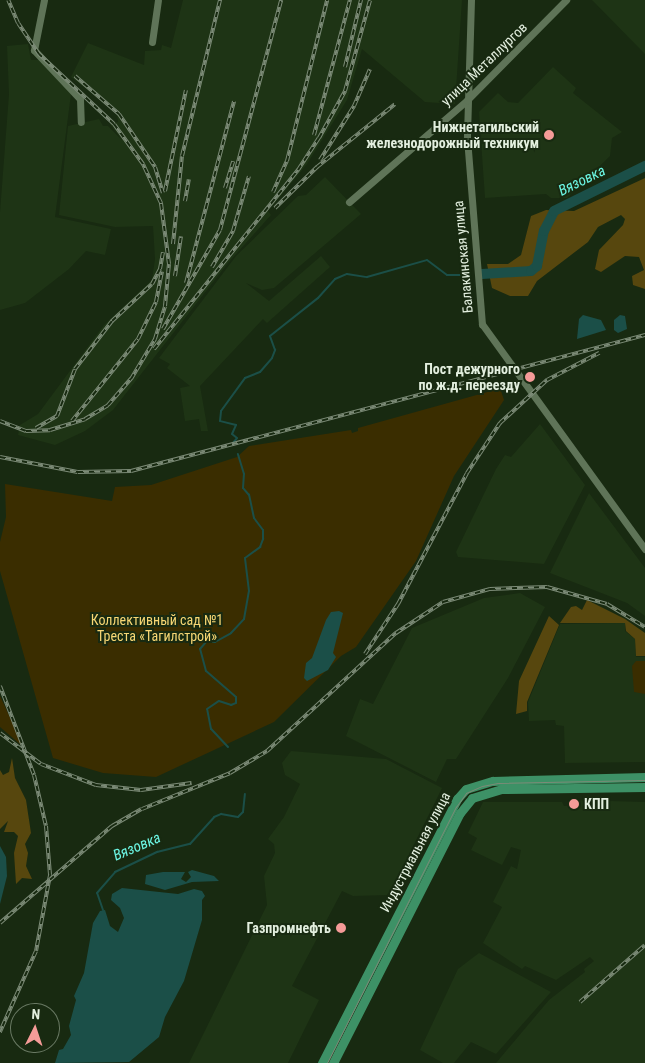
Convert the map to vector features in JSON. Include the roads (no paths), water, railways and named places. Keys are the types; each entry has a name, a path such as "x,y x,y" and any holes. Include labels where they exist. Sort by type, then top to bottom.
{"main road":[{"name":"Индустриальная улица","path":"322,1063 457,799 466,789 493,781 645,778"},
{"name":"Индустриальная улица","path":"333,1063 460,813 472,798 501,789 645,787"}],"street":[{"path":"44,0 34,50 80,99 81,122"},
{"path":"152,42 158,0"},
{"name":"Балакинская улица","path":"471,0 467,100 468,168 482,324 645,549"},
{"name":"улица Металлургов","path":"349,202 467,100 566,0"},
{"path":"636,536 645,533"}],"water":[{"path":"583,315 601,320 606,330 577,339 579,319"},
{"path":"620,315 625,316 627,329 618,333 614,330 614,320"},
{"path":"339,611 343,613 333,653 336,657 328,670 307,681 304,678 306,663 312,658 326,620 331,612"},
{"path":"0,846 6,857 7,876 0,904"},
{"path":"192,870 214,876 219,881 192,882 165,890 145,884 146,875 163,872 185,872 181,879 186,882 191,877 188,872"},
{"path":"122,888 178,894 194,889 202,891 205,896 202,900 202,920 184,981 165,1017 159,1037 129,1062 55,1063 58,1053 63,1049 71,1035 69,1026 76,1000 74,996 84,973 93,923 100,911 105,910 110,926 118,932 124,918 120,908 111,900 112,894"}],"waterway":[{"name":"Вязовка","path":"482,274 531,271 537,266 544,231 554,211 645,166"},
{"path":"233,443 237,438 232,434 236,425 220,421 221,411 245,378 260,372 272,358 275,350 270,336 318,298 335,279 347,274 367,277 427,260 447,275 470,275"},
{"name":"Вязовка","path":"228,747 211,729 207,709 219,701 231,705 236,703 236,697 206,671 200,649 207,641 215,642 231,633 244,619 249,591 245,558 260,547 263,539 263,530 254,518 249,495 243,488 244,474 238,454"},
{"name":"Вязовка","path":"103,910 97,893 115,872 157,852 190,844 214,817 221,814 238,817 243,812 245,794"}],"tram line":[{"path":"327,1063 456,807 466,793 482,786 498,783 645,780"}],"railway":[{"path":"0,421 26,431 50,430 85,419 108,405 131,379 155,339 165,306 169,264 161,203 143,164 114,124 39,54 18,23 8,0"},
{"path":"173,244 182,156 220,0"},
{"path":"163,329 220,230 281,0"},
{"path":"273,192 287,161 327,0"},
{"path":"314,135 350,0"},
{"path":"345,67 361,0"},
{"path":"154,349 298,170 319,138 345,91 370,0"},
{"path":"320,160 354,106 370,69"},
{"path":"75,76 119,114 155,167 163,193"},
{"path":"165,191 186,90"},
{"path":"186,283 234,101"},
{"path":"275,208 317,167 395,104"},
{"path":"225,188 233,161"},
{"path":"212,267 233,231 249,176"},
{"path":"185,201 189,179"},
{"path":"175,276 181,236"},
{"path":"36,428 57,416 75,369 112,321 152,284 160,269 163,252"},
{"path":"72,421 138,339 156,302 162,272"},
{"path":"0,457 78,472 131,471 645,335"},
{"path":"365,654 398,604 467,473 500,423 547,380 599,353"},
{"path":"0,923 112,826 142,809 230,773 267,751 396,633 443,602 490,589 547,587 607,604 645,627"},
{"path":"0,686 34,775 46,826 50,875 36,951 0,1032"},
{"path":"0,733 41,764 96,785 141,790 192,783"},
{"path":"580,1002 645,945"}],"place":[{"name":"Нижнетагильский железнодорожный техникум","path":"549,135"},
{"name":"Пост дежурного по ж.д. переезду","path":"530,377"},
{"name":"КПП","path":"574,804"},
{"name":"Газпромнефть","path":"341,928"}],"park label":[{"name":"Коллективный сад №1 Треста «Тагилстрой»","path":"157,628"}]}
